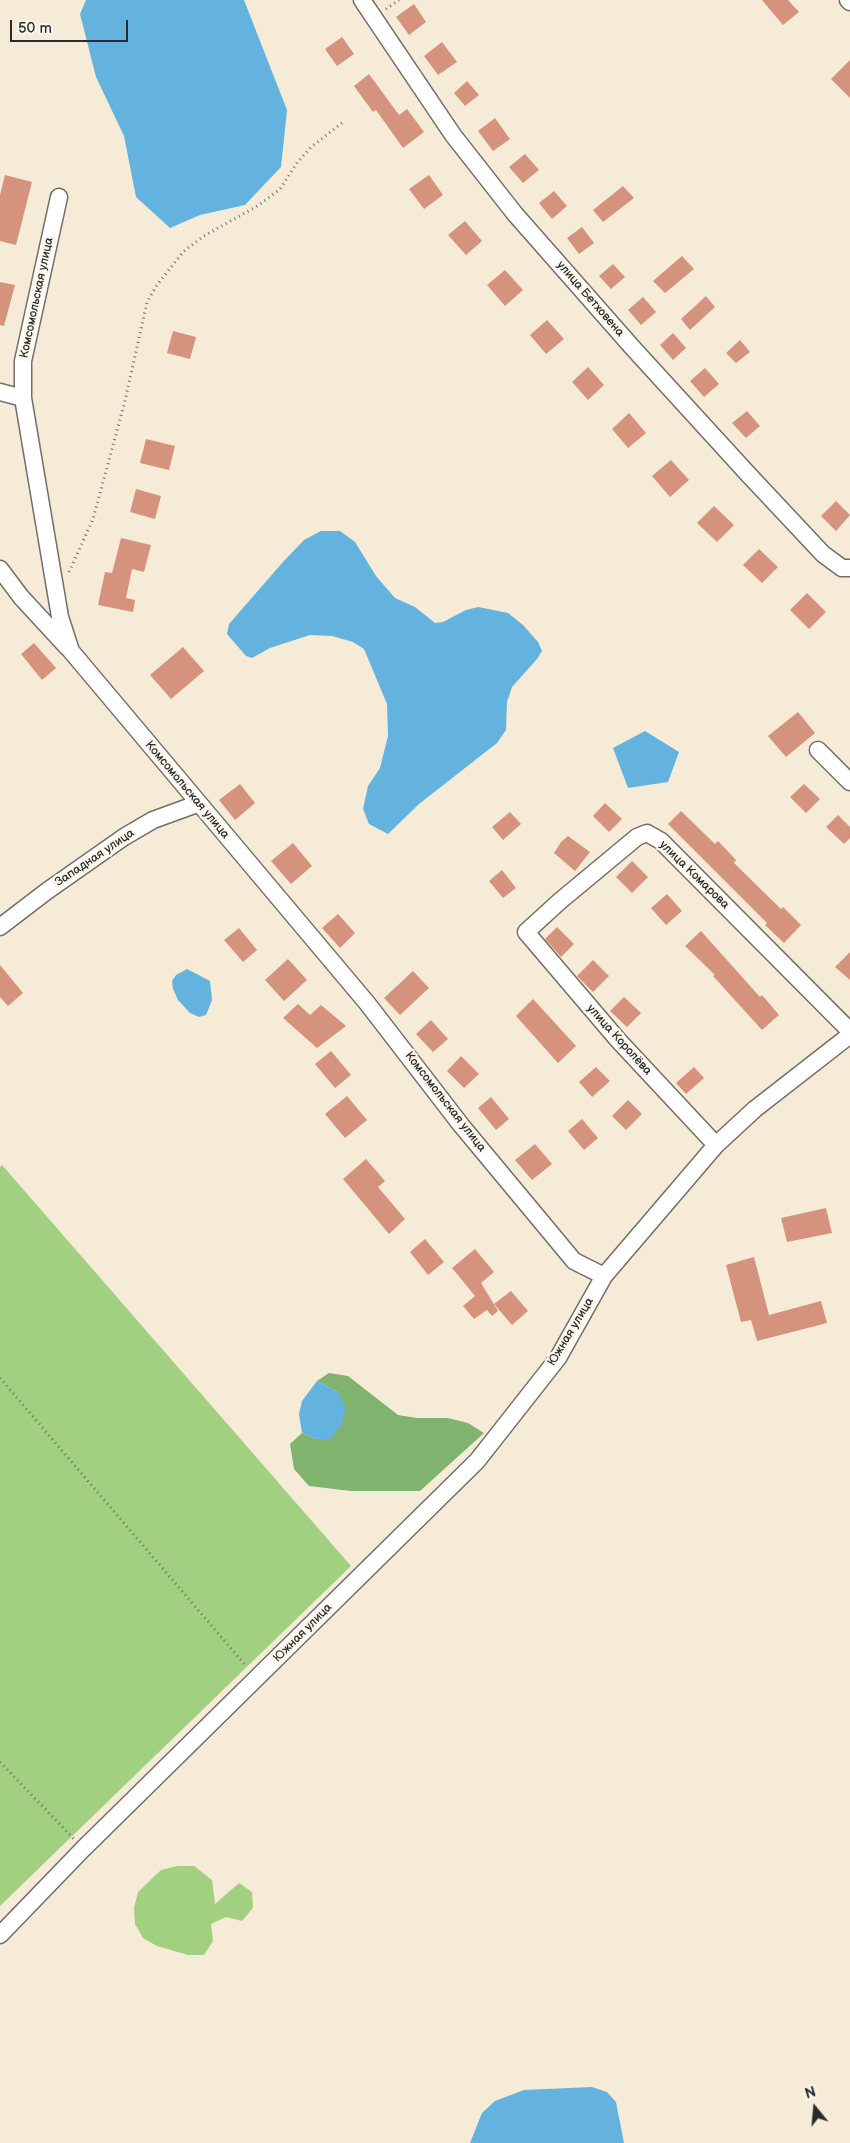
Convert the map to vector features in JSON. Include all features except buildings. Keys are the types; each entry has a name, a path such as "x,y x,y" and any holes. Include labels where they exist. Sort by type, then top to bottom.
{"street":[{"name":"улица Бетховена","path":"362,0 453,135 515,214 748,474 823,554 842,568 850,568"},
{"name":"Комсомольская улица","path":"59,198 23,361 24,398 60,617 71,651 197,804 367,1003 462,1125 574,1261 604,1276"},
{"path":"0,392 24,398"},
{"path":"0,569 21,597 71,651"},
{"path":"818,750 850,782"},
{"name":"Западная улица","path":"0,927 124,837 153,820 197,804"},
{"name":"улица Комарова","path":"526,932 637,837 647,833 661,841 850,1031"},
{"name":"улица Королёва","path":"526,932 618,1040 716,1145"},
{"name":"Южная улица","path":"0,1935 83,1849 477,1461 558,1358 604,1276 716,1145 756,1109 850,1035"}],"path":[{"path":"55,586 76,562 93,519 125,401 147,302 157,285 171,265 190,247 204,236 259,205 280,188 296,163 311,147 342,123"},
{"path":"0,1378 257,1679"},
{"path":"0,1762 83,1849"}],"green space":[{"path":"2,1165 351,1566 0,1906 0,1167"},
{"path":"329,1373 348,1376 398,1415 417,1418 448,1418 468,1423 484,1433 420,1491 351,1491 309,1486 294,1469 290,1444 302,1433 316,1439 338,1392 317,1381"},
{"path":"177,1866 194,1866 212,1880 215,1904 239,1883 252,1892 253,1908 242,1921 226,1917 211,1924 213,1941 204,1955 188,1955 157,1946 143,1938 135,1924 134,1908 138,1892 161,1870"}],"water":[{"path":"86,0 244,0 287,110 281,167 245,205 200,215 170,228 136,197 124,136 96,77 80,14"},
{"path":"321,531 340,531 355,542 376,576 395,598 415,607 435,623 443,622 466,610 478,607 508,613 523,625 538,642 542,651 512,687 507,702 506,730 497,743 419,804 388,834 369,824 363,809 368,786 380,768 388,736 387,704 364,649 353,642 332,636 310,635 270,648 252,658 246,656 227,634 229,624 283,562 304,540"},
{"path":"645,731 679,752 668,782 628,788 613,748"},
{"path":"187,969 210,981 212,1000 206,1015 199,1017 190,1013 178,1000 173,989 172,981 176,975"},
{"path":"317,1381 338,1392 346,1408 342,1424 331,1439 316,1439 302,1433 299,1414 302,1401"},
{"path":"592,2087 607,2092 616,2102 624,2143 470,2143 482,2113 495,2101 524,2090"}]}
